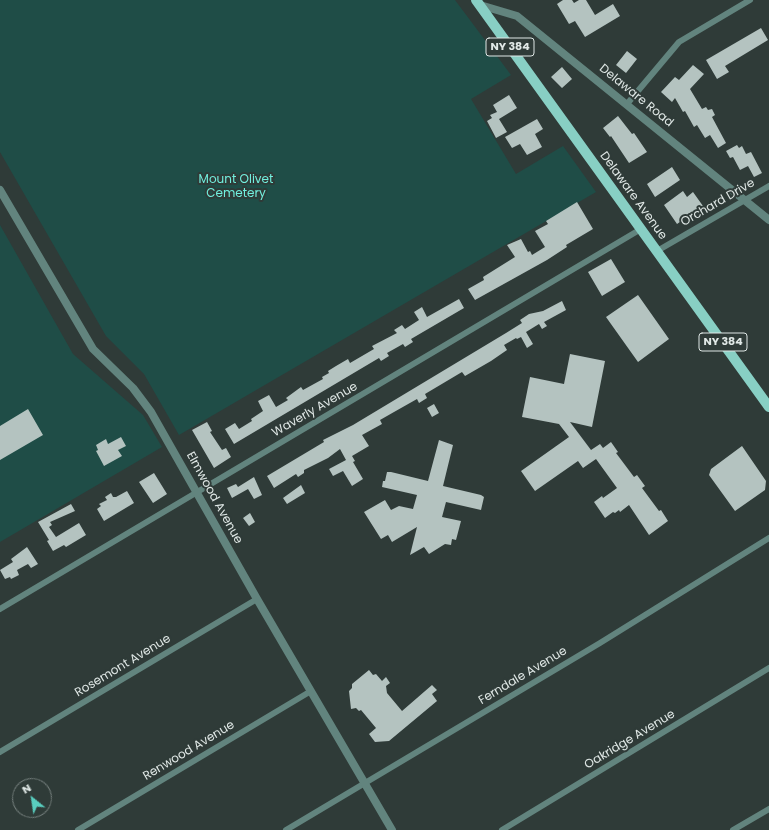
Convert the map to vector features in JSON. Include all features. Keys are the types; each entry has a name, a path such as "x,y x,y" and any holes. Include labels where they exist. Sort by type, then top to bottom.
{"main road":[{"name":"Delaware Avenue","path":"482,2 657,252 769,407"}],"street":[{"path":"627,104 679,42 750,0"},
{"name":"Delaware Road","path":"482,2 517,16 769,220"},
{"name":"Orchard Drive","path":"657,252 769,186"},
{"name":"Elmwood Avenue","path":"0,190 87,341 100,358 133,388 146,404 257,599 392,830"},
{"name":"Waverly Avenue","path":"0,609 641,229"},
{"name":"Ferndale Avenue","path":"286,830 606,639 769,538"},
{"name":"Rosemont Avenue","path":"0,752 257,599"},
{"name":"Oakridge Avenue","path":"502,830 769,668"},
{"name":"Renwood Avenue","path":"78,830 311,691"},
{"path":"733,830 769,809"}],"green space":[{"name":"Mount Olivet Cemetery","path":"0,0 455,0 511,75 471,99 516,174 563,146 596,192 179,435 144,374 106,336 0,152"},
{"path":"0,225 73,354 143,415 162,447 0,542"}],"building":[{"path":"563,0 572,0 574,3 579,0 586,0 595,15 613,4 620,16 585,37 575,21 569,24 557,4"},
{"path":"761,28 768,40 725,66 729,72 717,79 706,60"},
{"path":"627,51 637,59 626,73 616,65"},
{"path":"693,65 704,74 690,89 702,109 706,107 708,110 712,109 715,115 712,117 726,143 718,148 710,135 705,138 697,125 694,127 685,111 683,112 675,98 672,102 661,92 675,77 679,80"},
{"path":"562,67 572,79 562,88 551,77"},
{"path":"509,95 517,108 499,119 507,132 496,138 487,121 492,118 490,115 497,112 493,105"},
{"path":"618,116 632,134 634,133 647,152 629,163 611,136 610,137 603,128"},
{"path":"537,119 543,129 535,134 542,147 527,155 520,144 512,148 505,137"},
{"path":"737,145 739,148 742,146 746,154 751,152 762,173 754,177 748,166 740,170 733,157 730,158 726,151"},
{"path":"672,167 680,180 655,197 647,184"},
{"path":"683,191 687,197 693,192 703,206 677,224 664,205"},
{"path":"577,202 593,229 566,245 567,247 547,260 475,300 468,289 484,280 483,277 515,257 507,245 521,239 528,252 530,251 532,255 545,247 535,231 548,224 546,221"},
{"path":"611,259 625,282 602,296 588,272"},
{"path":"638,295 669,339 638,362 606,317"},
{"path":"459,299 464,308 411,339 413,342 405,347 403,344 387,353 389,356 381,361 379,358 234,444 225,429 235,423 239,429 252,421 251,419 263,411 258,401 269,395 276,407 288,400 286,398 301,387 303,390 323,379 322,377 329,373 328,371 336,366 348,359 350,363 374,349 372,346 397,333 394,330 402,325 405,329 419,320 414,312 422,307 427,317"},
{"path":"562,301 566,310 544,322 547,326 542,329 539,324 526,332 533,344 527,348 521,337 516,338 504,345 507,350 491,361 465,376 462,372 425,394 427,398 419,403 417,399 394,412 380,420 382,424 362,435 369,446 352,456 355,461 353,462 363,479 352,486 343,471 333,476 329,469 346,460 340,449 328,458 304,470 304,473 298,477 296,474 274,488 267,476 324,442 323,440 353,425 506,333 522,323 520,320 529,314 543,311"},
{"path":"570,354 605,361 592,427 570,422 591,450 600,444 603,448 611,442 618,452 616,453 634,477 637,475 645,486 642,488 659,511 661,510 668,521 649,535 629,505 620,512 619,510 615,513 613,512 605,518 594,502 602,496 603,498 617,488 596,459 583,468 578,461 535,491 521,471 569,437 559,424 522,417 530,377 564,384"},
{"path":"434,404 439,413 432,417 427,408"},
{"path":"28,409 43,435 0,460 0,426"},
{"path":"207,422 212,431 210,432 222,450 226,448 231,457 214,468 192,430"},
{"path":"121,437 126,446 118,450 122,456 104,466 96,451 98,450 96,445 106,439 108,444"},
{"path":"439,440 453,445 443,486 481,495 484,497 481,510 446,502 442,517 461,521 456,540 452,539 451,545 445,544 429,554 424,547 410,555 417,527 392,542 388,535 381,539 364,512 385,500 391,510 399,506 413,509 417,495 382,487 383,481 385,481 387,472 391,472 428,481"},
{"path":"742,446 766,481 765,490 735,511 709,475 711,469"},
{"path":"154,473 167,494 153,503 139,482"},
{"path":"254,477 262,495 254,499 248,489 232,498 227,488 236,484 238,487"},
{"path":"301,485 305,493 287,504 283,498"},
{"path":"127,491 134,503 104,521 97,509 101,506 99,504 107,500 105,497 111,493 113,497 116,497"},
{"path":"71,504 75,511 50,522 52,525 49,527 56,537 79,523 86,535 66,547 64,545 53,551 47,541 49,540 38,522"},
{"path":"250,513 255,522 249,526 243,518"},
{"path":"27,547 38,564 31,568 28,564 17,570 19,575 11,579 10,577 5,579 0,570 13,562 11,559"},
{"path":"369,670 373,675 376,674 382,681 386,677 390,683 386,686 387,693 402,711 432,685 437,690 432,694 437,701 389,741 375,742 369,734 376,728 361,710 359,711 356,708 351,709 349,691 352,688 352,684"}]}
